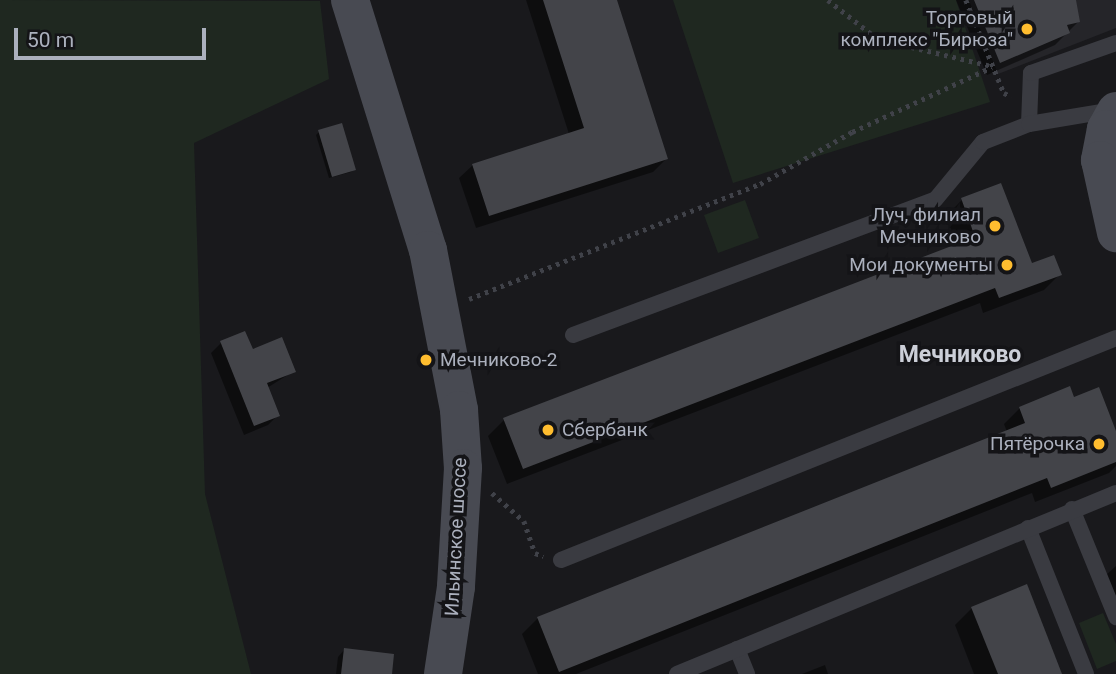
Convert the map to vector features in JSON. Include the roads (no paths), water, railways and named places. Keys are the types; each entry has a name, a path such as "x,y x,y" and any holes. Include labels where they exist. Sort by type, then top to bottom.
{"main road":[{"name":"Ильинское шоссе","path":"350,0 428,250 450,358 463,468 456,587 443,674"},
{"path":"1116,110 1106,129 1100,160 1116,233"}],"lane":[{"path":"1029,124 1028,79 1036,70 1116,43"},
{"path":"573,335 935,200 984,142 1029,124 1116,110"},
{"path":"561,560 1116,338"},
{"path":"677,674 1116,493"},
{"path":"1072,509 1116,617"},
{"path":"1028,528 1086,674"},
{"path":"737,649 747,674"}],"place":[{"name":"Торговый комплекс \"Бирюза\"","path":"1027,29"},
{"name":"Луч, филиал Мечниково","path":"995,226"},
{"name":"Мои документы","path":"1007,265"},
{"name":"Мечниково-2","path":"426,360"},
{"name":"Сбербанк","path":"548,430"},
{"name":"Пятёрочка","path":"1099,444"}],"district":[{"name":"Мечниково","path":"960,355"}]}
